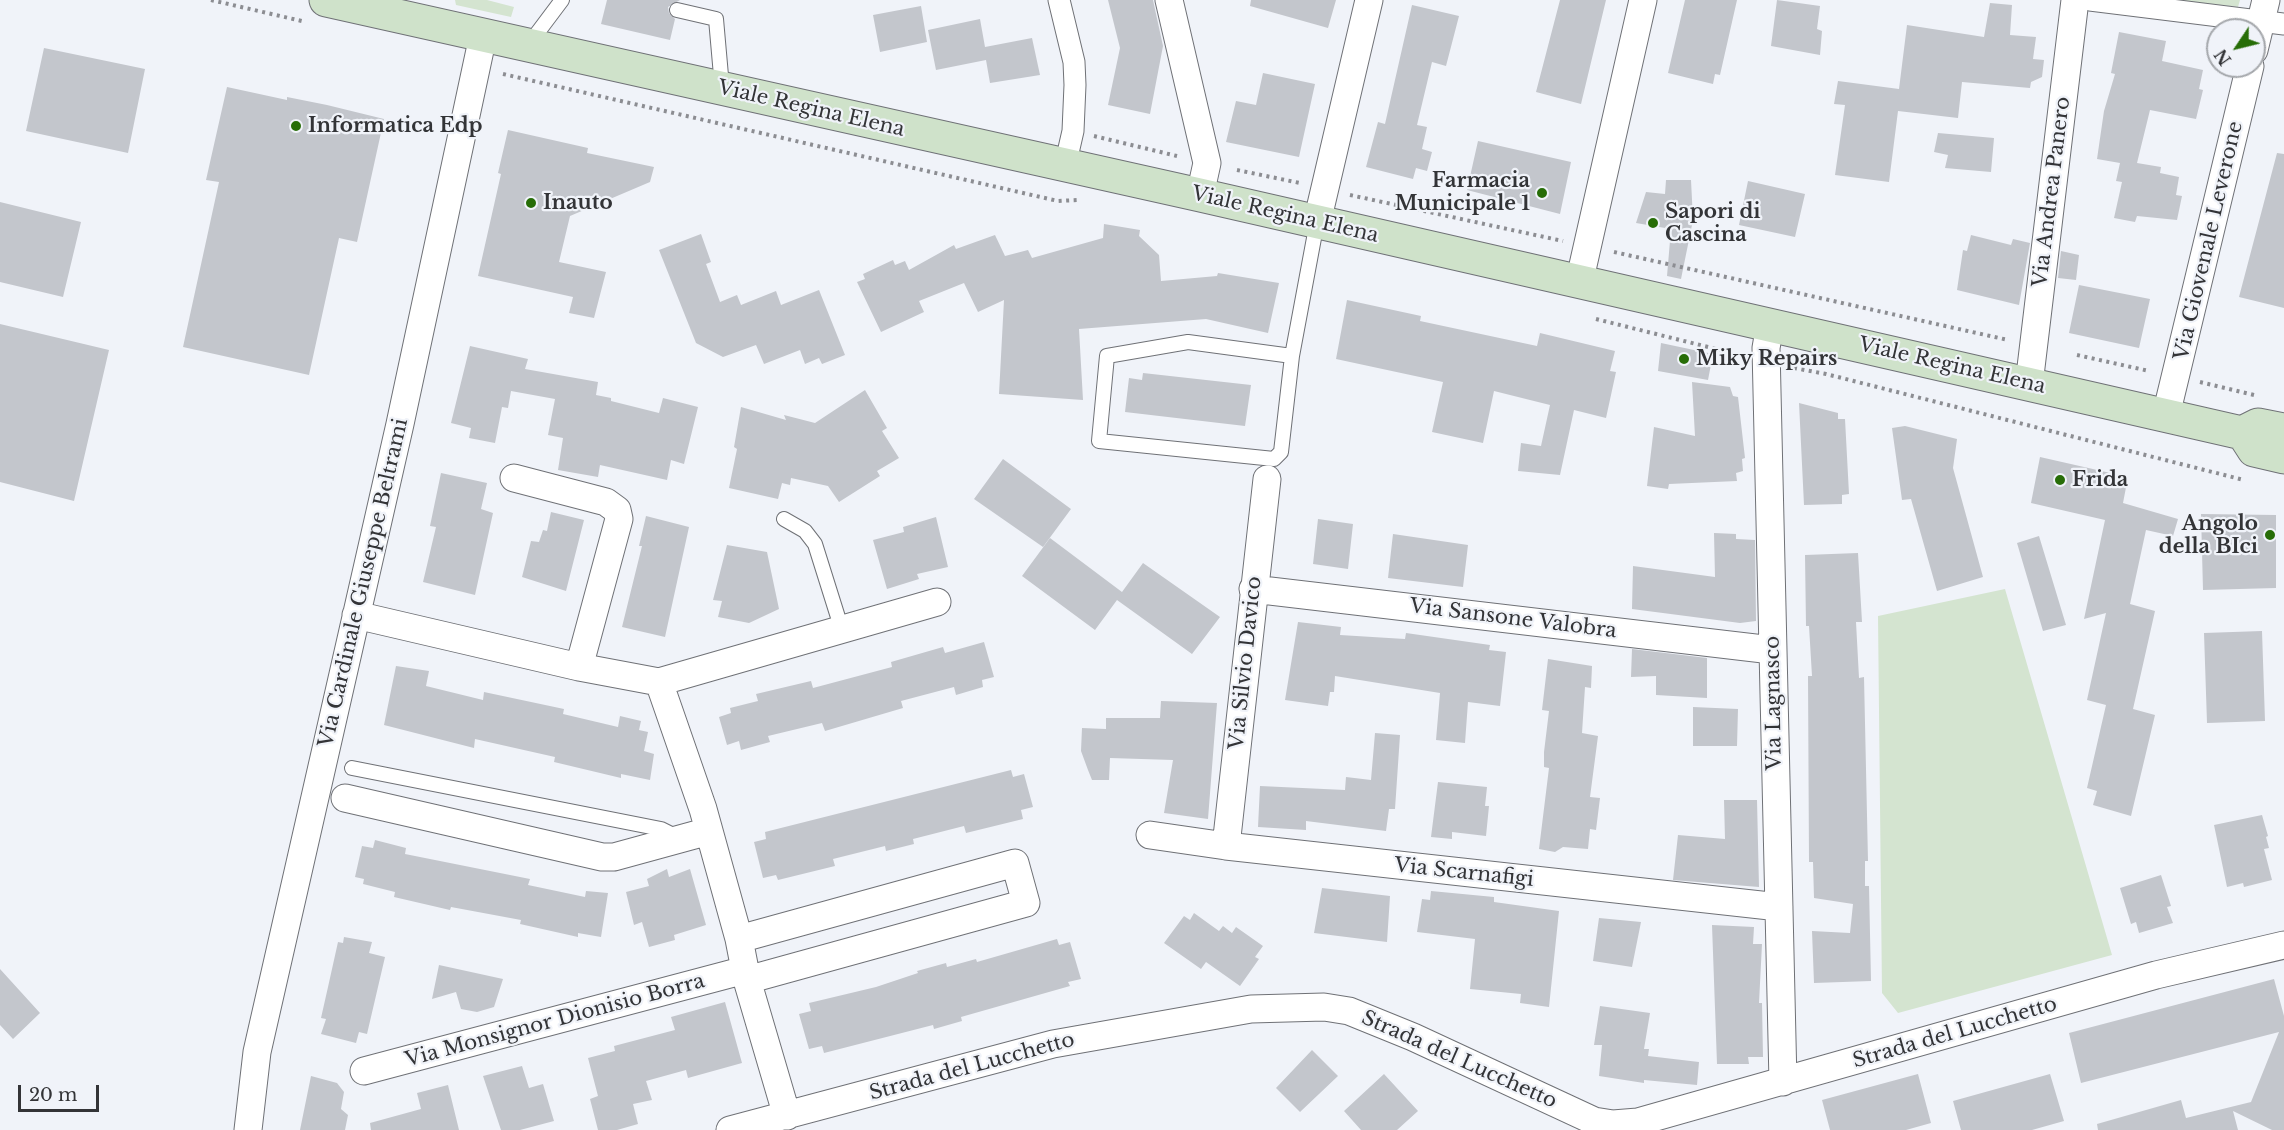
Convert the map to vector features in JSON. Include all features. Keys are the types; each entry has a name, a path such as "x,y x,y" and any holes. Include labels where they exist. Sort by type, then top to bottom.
{"main road":[{"name":"Viale Regina Elena","path":"326,0 398,9 483,36 1200,195 2243,433 2258,425 2284,430"},
{"name":"Viale Regina Elena","path":"2243,433 2254,450 2284,457"}],"street":[{"path":"1059,0 1074,62 1073,131 1065,166"},
{"path":"1169,0 1198,161 1200,195"},
{"path":"1317,222 1369,0"},
{"path":"1579,283 1642,0"},
{"name":"Via Andrea Panero","path":"2029,384 2075,0"},
{"path":"2090,0 2270,14"},
{"name":"Via Cardinale Giuseppe Beltrami","path":"248,1130 257,1052 483,36"},
{"name":"Via Giovenale Leverone","path":"2166,415 2247,78"},
{"name":"Via Lagnasco","path":"1770,325 1766,348 1783,1082"},
{"path":"514,478 606,502 617,510 619,519 579,667"},
{"name":"Via Silvio Davico","path":"1226,846 1267,479"},
{"name":"Via Sansone Valobra","path":"1253,589 1772,650"},
{"path":"356,615 579,667 659,681 937,603"},
{"path":"659,681 709,831 740,939 746,975 787,1116"},
{"path":"345,798 602,857 614,857 709,831"},
{"name":"Via Scarnafigi","path":"1150,835 1226,846 1779,908"},
{"name":"Via Monsignor Dionisio Borra","path":"364,1071 1026,903 1015,863 740,939"},
{"name":"Strada del Lucchetto","path":"730,1130 1053,1044 1251,1009 1324,1007 1349,1011 1413,1037 1594,1121 1614,1127 1783,1082 2156,975 2284,945"}],"lane":[{"path":"528,46 562,0"},
{"path":"677,10 716,20 722,90"},
{"path":"1292,356 1188,342 1107,356 1099,441 1274,459 1281,452 1292,356 1317,222"},
{"path":"784,519 805,531 815,544 842,630"},
{"path":"352,768 661,829 679,838"}],"path":[{"path":"496,72 1058,201 1089,198"},
{"path":"1073,131 1198,161"},
{"path":"1237,170 1302,184"},
{"path":"1349,194 1565,242"},
{"path":"1614,252 2010,340"},
{"path":"1587,317 1728,352"},
{"path":"2077,355 2154,373"},
{"path":"1790,368 1826,374 2250,481"},
{"path":"2191,380 2261,396"}],"green space":[{"path":"455,0 487,0 514,7 511,17 456,5"},
{"path":"2173,0 2240,0 2238,7"},
{"path":"2005,589 2112,955 1898,1013 1882,993 1878,616"}],"building":[{"path":"607,0 680,0 668,7 669,13 675,19 670,40 601,24"},
{"path":"1108,0 1153,0 1163,46 1150,114 1108,105 1120,48"},
{"path":"1251,0 1336,0 1328,28 1250,6"},
{"path":"1560,0 1606,0 1581,104 1536,92"},
{"path":"1685,0 1737,0 1720,75 1715,74 1713,84 1668,73"},
{"path":"1777,0 1820,6 1817,29 1822,31 1820,55 1771,46"},
{"path":"1990,3 2012,5 2010,35 2036,37 2033,59 2044,60 2042,77 2031,82 2030,88 1962,82 1958,118 1898,111 1889,182 1835,175 1845,105 1834,104 1838,81 1899,89 1907,25 1984,37"},
{"path":"1412,5 1459,16 1446,66 1432,62 1417,125 1427,127 1422,149 1432,152 1427,171 1416,168 1413,179 1366,167 1378,122 1385,124"},
{"path":"921,6 927,42 880,52 873,15"},
{"path":"980,19 985,47 1032,38 1040,75 990,83 986,60 936,70 928,30"},
{"path":"2119,32 2166,41 2162,61 2203,70 2199,89 2203,90 2196,119 2150,110 2137,163 2161,167 2160,173 2179,177 2176,195 2182,196 2177,220 2137,216 2135,222 2114,218 2122,182 2116,181 2120,163 2097,159 2104,111 2115,74 2111,73"},
{"path":"44,48 145,69 128,153 26,131"},
{"path":"1263,73 1315,84 1299,157 1226,142 1236,101 1256,105"},
{"path":"227,87 287,100 287,97 327,105 384,119 357,242 339,238 309,375 183,347 219,182 206,180"},
{"path":"508,130 588,148 587,153 654,167 650,182 570,216 559,262 606,272 594,318 569,313 573,297 478,276 501,174 498,173"},
{"path":"1938,133 1994,138 1991,172 1945,168 1948,155 1934,152"},
{"path":"1478,141 1571,162 1560,214 1467,190"},
{"path":"2277,153 2284,154 2284,308 2239,297"},
{"path":"1666,180 1691,180 1693,220 1681,279 1667,276 1671,229 1636,223 1646,192 1665,194"},
{"path":"1748,181 1805,194 1795,237 1739,225"},
{"path":"0,202 81,222 63,297 0,282"},
{"path":"1104,224 1140,230 1139,236 1159,255 1161,281 1217,276 1218,273 1279,283 1268,333 1206,319 1079,329 1083,400 999,394 1004,300 978,312 964,283 919,301 924,312 881,332 857,282 865,279 863,274 893,260 895,265 905,261 909,270 954,245 956,249 995,235 1005,256 1028,250 1032,258 1103,238"},
{"path":"701,234 711,262 706,264 720,302 737,295 741,305 776,291 781,305 819,290 845,355 822,364 819,358 805,364 800,350 764,364 756,345 723,357 696,343 659,250"},
{"path":"1971,235 2011,245 2013,239 2030,243 2019,305 1957,290 1963,250 1967,251"},
{"path":"2061,251 2079,255 2076,280 2058,278"},
{"path":"2079,285 2150,299 2139,348 2069,333"},
{"path":"1347,300 1421,316 1420,321 1537,346 1540,333 1615,351 1610,371 1616,372 1606,418 1574,410 1560,475 1518,471 1521,443 1541,446 1550,405 1494,391 1483,443 1432,432 1443,382 1336,359"},
{"path":"0,324 109,350 74,501 0,482"},
{"path":"1661,343 1713,354 1708,380 1658,371"},
{"path":"470,346 528,359 525,369 598,382 596,395 611,398 611,401 659,413 663,398 698,407 684,464 671,460 667,480 600,465 598,477 558,470 563,438 548,435 555,399 511,391 508,408 502,407 495,443 469,438 471,428 451,423"},
{"path":"1143,373 1251,385 1245,426 1125,412 1129,378 1142,380"},
{"path":"1692,382 1730,387 1733,396 1738,397 1745,458 1742,459 1743,471 1736,473 1737,481 1669,484 1668,489 1647,486 1654,427 1695,436"},
{"path":"865,390 887,428 882,431 899,458 877,471 880,476 839,502 828,486 791,478 790,485 782,483 778,499 729,488 737,449 734,447 741,407 786,420 784,415 815,423"},
{"path":"1799,403 1838,413 1838,419 1845,419 1849,494 1842,495 1842,504 1804,505"},
{"path":"1905,426 1957,439 1953,468 1983,577 1937,591 1911,499 1902,500 1892,428"},
{"path":"2040,457 2128,477 2123,503 2178,519 2173,536 2146,530 2130,604 2155,611 2133,709 2155,715 2131,816 2093,805 2097,791 2087,788 2106,705 2087,700 2106,613 2084,619 2105,520 2031,503"},
{"path":"1003,459 1071,509 1043,547 974,499"},
{"path":"441,473 487,483 481,509 493,513 475,595 423,582 436,527 430,526"},
{"path":"551,512 584,520 566,591 522,577 531,541 539,542 543,530 547,531"},
{"path":"2201,514 2276,515 2276,588 2203,590"},
{"path":"646,516 689,527 665,637 622,627 642,546 639,546"},
{"path":"936,517 948,567 917,574 919,579 887,589 873,540 904,532 903,527"},
{"path":"1318,519 1353,524 1348,569 1313,564"},
{"path":"1714,533 1736,534 1736,539 1755,540 1756,621 1740,623 1632,609 1633,566 1715,577"},
{"path":"1393,534 1468,545 1463,587 1388,578"},
{"path":"2039,536 2066,625 2043,631 2017,543"},
{"path":"1050,538 1122,592 1143,563 1220,617 1192,654 1117,600 1095,630 1022,576"},
{"path":"727,545 767,552 779,609 749,623 718,617 722,601 713,600"},
{"path":"1858,553 1862,622 1856,622 1859,678 1864,677 1868,861 1865,861 1865,886 1869,886 1871,981 1814,983 1812,931 1850,933 1853,904 1814,898 1813,862 1809,862 1808,676 1812,676 1809,626 1806,626 1805,555"},
{"path":"1298,622 1341,627 1340,635 1405,639 1406,633 1490,645 1489,650 1506,652 1500,706 1468,702 1465,743 1436,740 1440,693 1335,676 1334,692 1330,692 1328,706 1285,700"},
{"path":"2262,631 2265,721 2207,723 2204,633"},
{"path":"984,642 994,677 982,680 983,687 956,695 954,687 901,701 903,708 825,731 822,723 768,736 770,742 741,750 739,741 727,745 719,717 731,713 730,708 758,701 756,694 811,681 813,688 892,667 891,662 943,647 945,653"},
{"path":"1632,649 1707,658 1707,698 1656,695 1656,676 1631,677"},
{"path":"1548,659 1592,666 1591,688 1585,687 1582,733 1598,736 1590,797 1600,798 1596,830 1590,829 1588,849 1563,847 1555,852 1539,849 1549,768 1544,767 1544,752 1549,711 1542,710"},
{"path":"396,666 429,671 426,686 483,700 484,692 564,709 563,714 618,727 620,716 641,721 639,730 648,732 644,751 654,754 650,780 621,774 621,778 554,762 555,757 475,739 474,748 384,725"},
{"path":"1161,701 1217,703 1208,819 1164,813 1173,760 1110,758 1109,780 1092,780 1088,770 1081,751 1082,728 1106,729 1106,718 1160,718"},
{"path":"1693,707 1738,709 1737,746 1693,746"},
{"path":"1375,733 1400,735 1395,809 1389,809 1386,831 1306,821 1306,830 1258,827 1260,786 1345,790 1346,777 1371,780"},
{"path":"1011,770 1013,777 1024,774 1033,807 1021,810 1023,819 966,833 964,826 913,839 914,844 886,851 885,846 833,859 835,866 778,880 776,875 763,878 754,842 766,839 765,832"},
{"path":"1438,782 1487,787 1485,806 1489,806 1486,836 1452,832 1452,839 1431,837"},
{"path":"1724,800 1757,800 1759,887 1673,880 1678,835 1725,839"},
{"path":"2262,815 2269,848 2264,849 2272,880 2244,887 2243,883 2227,887 2214,825"},
{"path":"375,840 406,848 405,854 530,879 528,885 585,897 586,891 608,893 601,937 578,933 578,937 520,924 521,920 451,907 450,910 394,897 395,892 363,884 364,879 355,877 362,846 373,848"},
{"path":"667,869 669,877 690,869 706,925 674,935 675,940 649,947 642,922 634,925 626,892 649,886 647,879"},
{"path":"2161,875 2171,906 2167,907 2173,923 2139,933 2136,922 2131,924 2120,888"},
{"path":"1322,888 1390,896 1387,942 1314,933"},
{"path":"1431,891 1494,897 1494,902 1559,911 1549,1007 1520,1003 1521,994 1470,989 1475,939 1417,932 1422,899 1430,900"},
{"path":"1194,913 1219,931 1223,926 1232,933 1236,927 1263,946 1255,957 1259,959 1240,986 1206,962 1201,969 1164,943 1184,916 1190,920"},
{"path":"1599,918 1641,922 1632,967 1593,961"},
{"path":"1712,925 1754,927 1753,944 1762,944 1759,1003 1762,1003 1763,1057 1748,1057 1749,1064 1717,1064"},
{"path":"344,937 372,942 369,953 385,957 367,1034 359,1032 356,1043 321,1034 326,1019 321,1018 338,942 343,943"},
{"path":"1057,939 1059,945 1070,942 1081,979 1068,982 1070,986 961,1017 962,1021 934,1029 933,1025 824,1053 822,1046 809,1049 799,1014 811,1011 809,1003 876,987 918,973 917,971 946,963 947,967 976,959 977,962"},
{"path":"439,965 503,979 494,1007 477,1012 461,1009 456,992 432,999"},
{"path":"0,969 40,1013 13,1039 0,1025"},
{"path":"2274,979 2284,1016 2284,1130 2272,1130 2233,1111 2238,1130 2098,1130 2097,1124 2181,1100 2186,1118 2251,1102 2279,1032 2081,1083 2069,1033"},
{"path":"725,1002 742,1063 688,1078 686,1070 646,1081 652,1100 633,1104 638,1124 617,1130 598,1130 590,1099 598,1096 588,1058 615,1051 614,1046 675,1030 671,1017"},
{"path":"1600,1006 1650,1013 1644,1049 1649,1049 1648,1056 1699,1062 1697,1085 1644,1080 1644,1083 1599,1076 1602,1045 1594,1045"},
{"path":"1312,1050 1338,1076 1300,1112 1276,1088"},
{"path":"522,1066 529,1088 543,1084 554,1121 520,1130 501,1130 483,1076"},
{"path":"1384,1074 1418,1111 1397,1130 1361,1130 1344,1111"},
{"path":"1918,1074 1931,1123 1906,1130 1830,1130 1822,1100"},
{"path":"2050,1074 2064,1121 2032,1130 1961,1130 1953,1101"},
{"path":"311,1076 337,1083 344,1092 341,1109 348,1115 345,1130 300,1130"},
{"path":"448,1085 459,1130 371,1130 370,1123 421,1109 417,1093"}],"place":[{"name":"Informatica Edp","path":"296,126"},
{"name":"Farmacia Municipale 1","path":"1542,193"},
{"name":"Inauto","path":"531,203"},
{"name":"Sapori di Cascina","path":"1653,223"},
{"name":"Miky Repairs","path":"1684,359"},
{"name":"Frida","path":"2060,480"},
{"name":"Angolo della BIci","path":"2270,535"}]}
